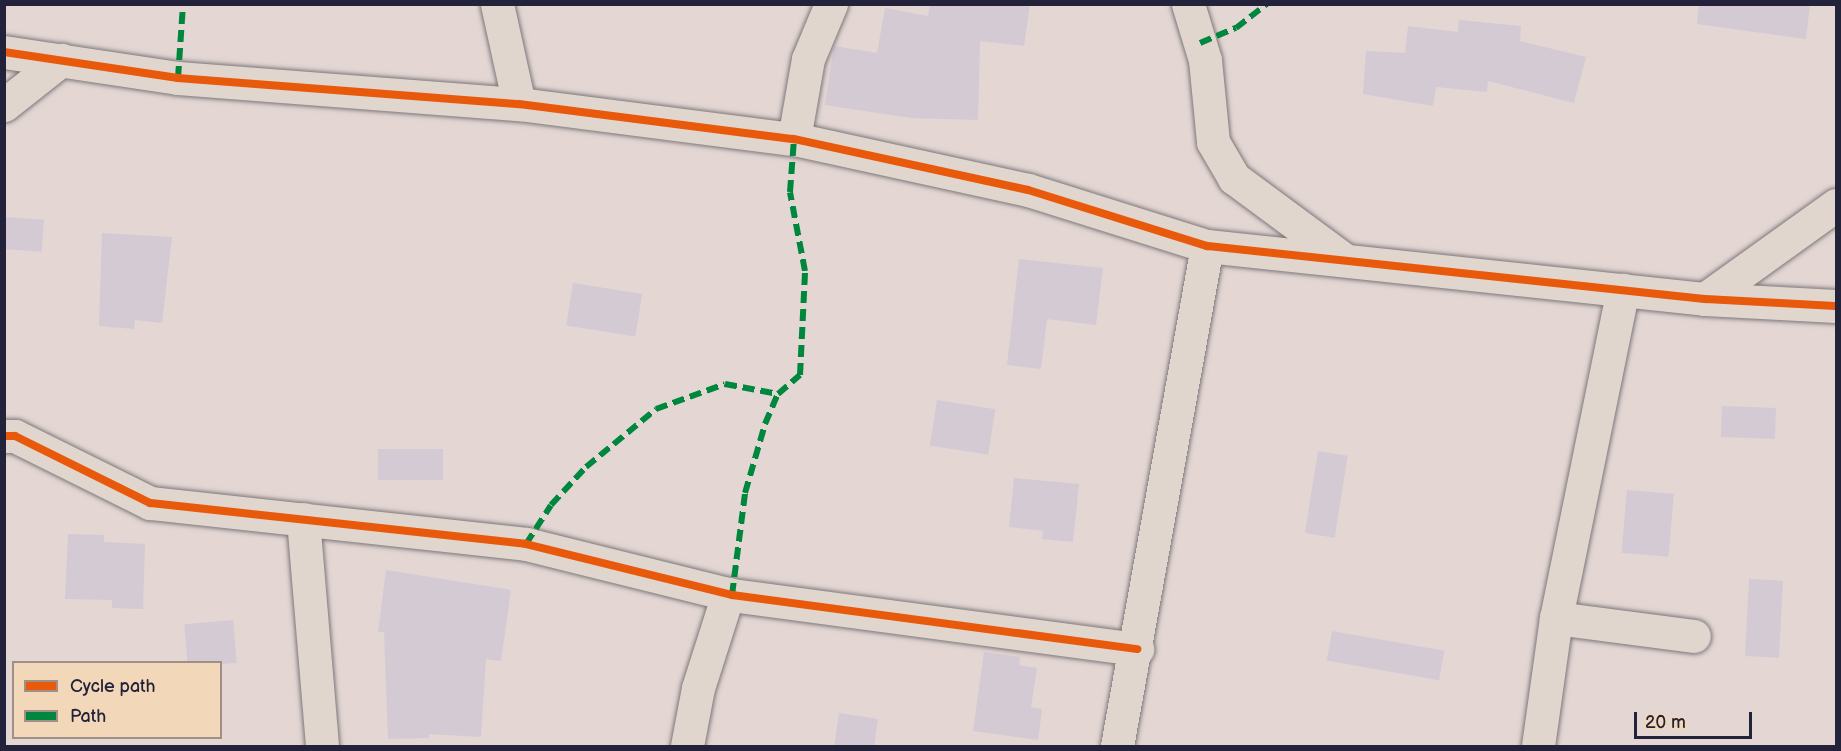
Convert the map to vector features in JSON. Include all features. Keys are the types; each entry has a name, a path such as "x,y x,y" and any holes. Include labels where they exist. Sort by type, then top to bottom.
{"street":[{"path":"497,4 519,104"},
{"path":"794,139 808,59 831,4"},
{"path":"1188,4 1204,60 1214,142 1234,178 1342,258"},
{"path":"4,52 178,78 519,104 794,139 1028,190 1207,246 1342,258 1705,299 1836,306"},
{"path":"4,105 61,60"},
{"path":"1705,299 1836,205"},
{"path":"1117,747 1137,649 1207,246"},
{"path":"1538,747 1556,618 1623,290"},
{"path":"4,436 15,436 150,503 526,544 728,594 1137,649"},
{"path":"303,519 322,747"},
{"path":"687,747 698,688 728,594"},
{"path":"1556,618 1694,636"}],"building":[{"path":"930,4 1030,4 1024,46 980,41 978,120 911,118 825,105 834,46 877,53 885,8 928,16"},
{"path":"1699,4 1810,4 1806,39 1697,24"},
{"path":"1459,20 1521,26 1520,41 1586,57 1574,103 1488,81 1487,92 1436,87 1433,106 1363,94 1366,51 1405,53 1408,26 1458,32"},
{"path":"4,217 44,220 42,252 4,249"},
{"path":"102,233 172,237 162,323 135,320 134,329 99,326"},
{"path":"1019,259 1103,268 1096,325 1047,319 1041,369 1007,365"},
{"path":"573,283 642,294 635,336 566,325"},
{"path":"937,400 995,409 988,455 930,445"},
{"path":"1722,406 1776,408 1775,439 1721,437"},
{"path":"378,449 443,449 443,480 378,480"},
{"path":"1318,451 1348,456 1335,538 1305,533"},
{"path":"1014,478 1079,484 1073,542 1042,539 1043,531 1009,527"},
{"path":"1627,490 1674,494 1668,557 1622,553"},
{"path":"68,534 104,535 104,542 145,544 143,609 112,608 112,600 65,599"},
{"path":"386,570 511,590 501,661 486,659 481,737 429,734 429,738 388,739 384,632 378,632"},
{"path":"1749,579 1783,581 1779,658 1745,656"},
{"path":"233,620 237,663 222,664 222,661 187,661 184,624"},
{"path":"1332,631 1444,651 1439,680 1327,661"},
{"path":"984,652 1020,657 1019,665 1037,668 1031,707 1042,709 1038,740 973,731"},
{"path":"839,713 878,719 874,747 834,747"}],"marked path":[{"path":"178,78 183,4"},
{"path":"1200,43 1236,28 1267,4"},
{"path":"732,595 745,493 765,424 778,394 800,375 805,271 790,192 794,139"},
{"path":"526,544 551,505 586,467 656,409 725,384 778,394"}],"cycle path":[{"path":"4,52 178,78 519,104 794,139 1028,190 1207,246 1705,299 1836,306"},
{"path":"4,436 15,436 150,503 526,544 732,595 1137,649"}]}
